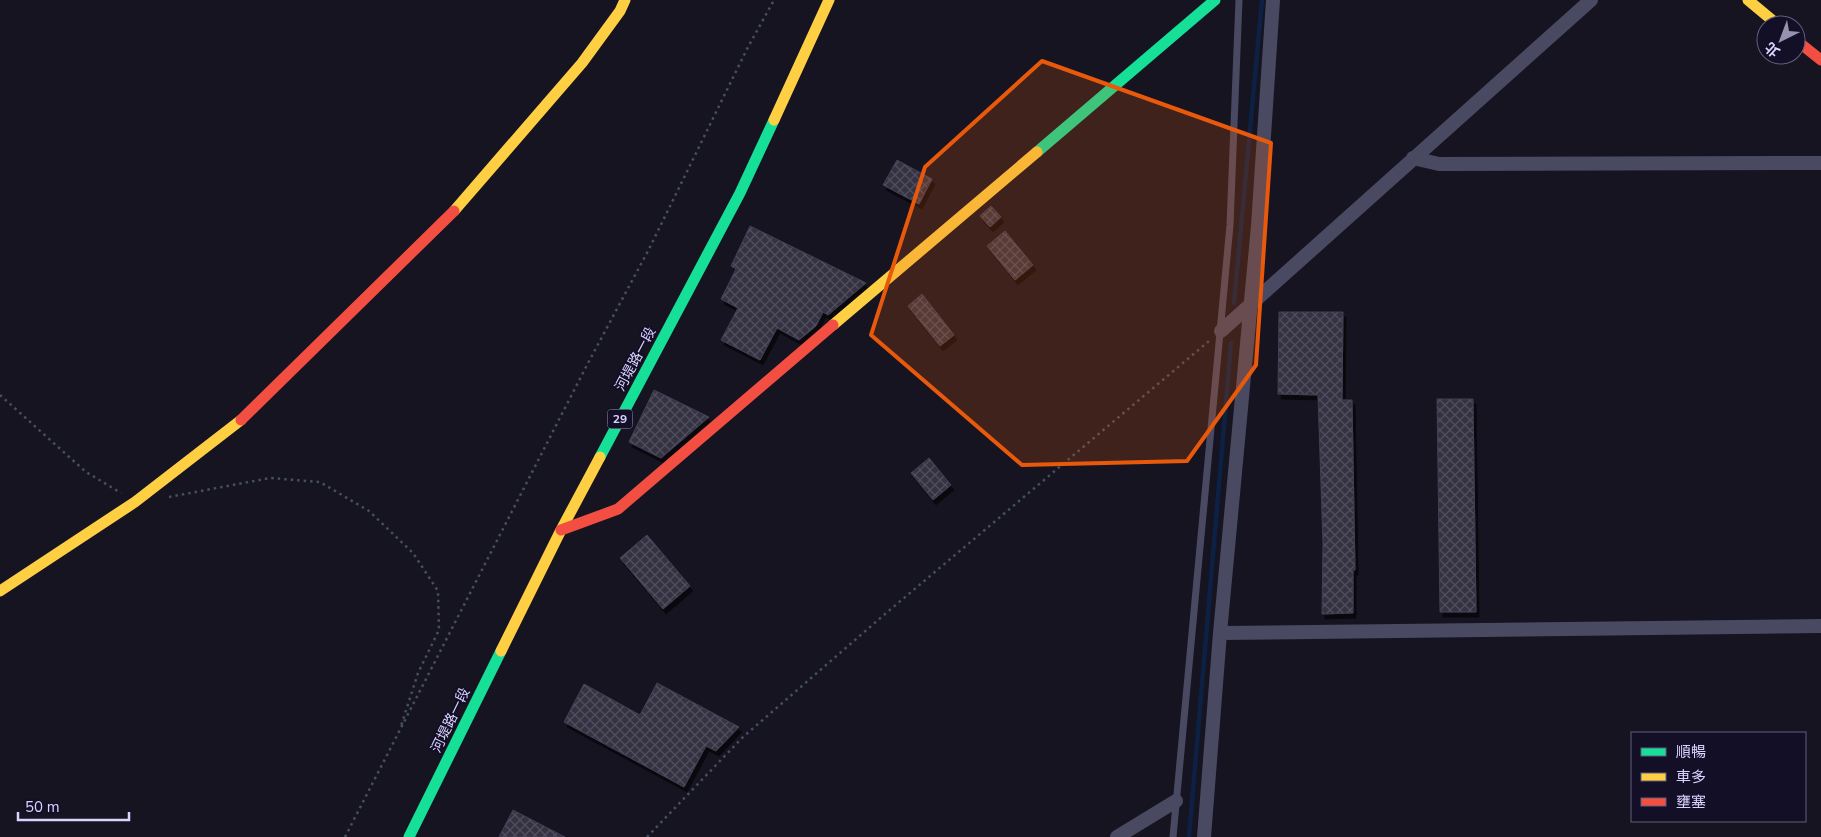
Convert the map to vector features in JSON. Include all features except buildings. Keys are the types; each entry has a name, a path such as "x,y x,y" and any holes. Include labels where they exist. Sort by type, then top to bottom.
{"street":[{"path":"0,591 135,502 240,421 454,211 582,63 620,11 625,0"},
{"name":"河堤路一段","path":"409,837 561,530 740,193 829,0"},
{"path":"561,530 618,509 1215,0"},
{"path":"1204,837 1220,633 1258,226 1273,0"},
{"path":"1221,330 1592,0"},
{"path":"1748,0 1766,15"},
{"path":"1806,48 1821,60"},
{"path":"1413,158 1439,164 1821,163"},
{"path":"1220,633 1821,626"},
{"path":"1117,837 1176,801"}],"lane":[{"path":"1173,837 1230,225 1239,0"}],"path":[{"path":"345,837 587,365 650,249 744,56 774,0"},
{"path":"647,837 743,737 885,614 1221,330"},
{"path":"0,394 86,472 135,502"},
{"path":"161,498 270,478 320,482 369,511 413,553 438,591 439,630 418,673 398,734"}],"highlighted area":[{"path":"1042,61 1271,143 1256,365 1187,461 1022,465 871,335 925,167"}],"waterway":[{"path":"1234,303 1262,0"},
{"path":"1189,837 1231,343"}],"traffic: fast":[{"path":"1037,152 1215,0"},
{"path":"600,457 740,193 774,120"},
{"path":"409,837 501,651"}],"traffic: slow":[{"path":"454,211 582,63 620,11 625,0"},
{"path":"774,120 829,0"},
{"path":"1748,0 1766,15"},
{"path":"833,325 1037,152"},
{"path":"0,591 135,502 241,420"},
{"path":"501,651 561,530 600,457"}],"traffic: jam":[{"path":"1806,48 1821,60"},
{"path":"241,420 454,211"},
{"path":"561,530 618,509 833,325"}]}
